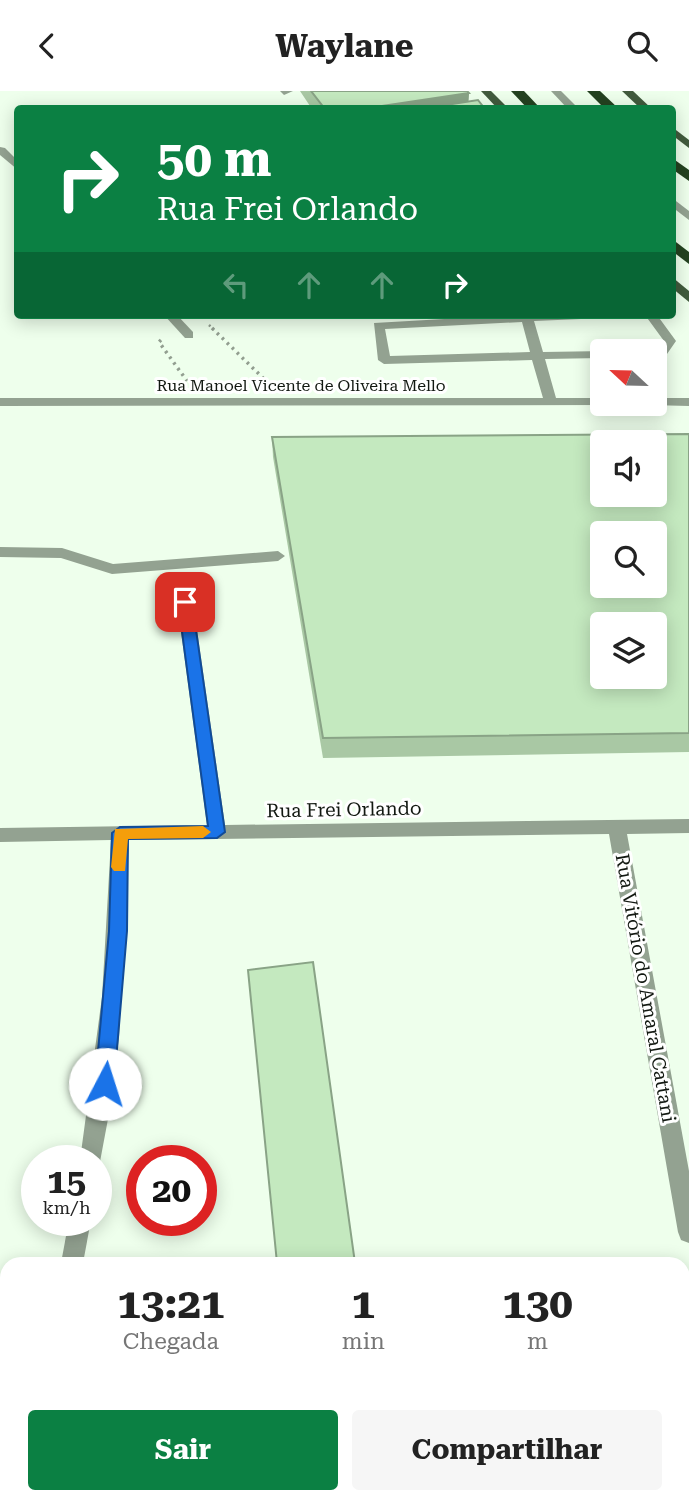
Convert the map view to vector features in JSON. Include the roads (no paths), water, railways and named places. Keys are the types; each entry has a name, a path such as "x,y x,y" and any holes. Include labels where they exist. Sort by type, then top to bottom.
{"highway":[{"path":"517,91 531,105"},
{"path":"593,91 609,105"},
{"path":"676,247 689,260"}],"main road":[{"path":"486,91 500,105"},
{"path":"627,91 643,105"},
{"path":"676,285 689,298"}],"street":[{"path":"556,91 570,105"},
{"path":"0,150 14,163"},
{"path":"676,205 689,217"},
{"path":"174,319 187,332"},
{"path":"538,319 458,319 378,326 384,360 590,354"},
{"path":"654,319 670,341 667,345"},
{"path":"527,320 551,402"},
{"name":"Rua Manoel Vicente de Oliveira Mello","path":"0,402 590,402"},
{"path":"667,402 689,402"},
{"path":"0,552 62,553 112,569 278,556"},
{"path":"185,602 217,832"},
{"name":"Rua Frei Orlando","path":"0,835 689,826"},
{"name":"Rua Vitório do Amaral Cattani","path":"617,827 689,1232"},
{"path":"94,1145 105,1084 118,931 120,833"},
{"path":"73,1257 77,1236"}]}
